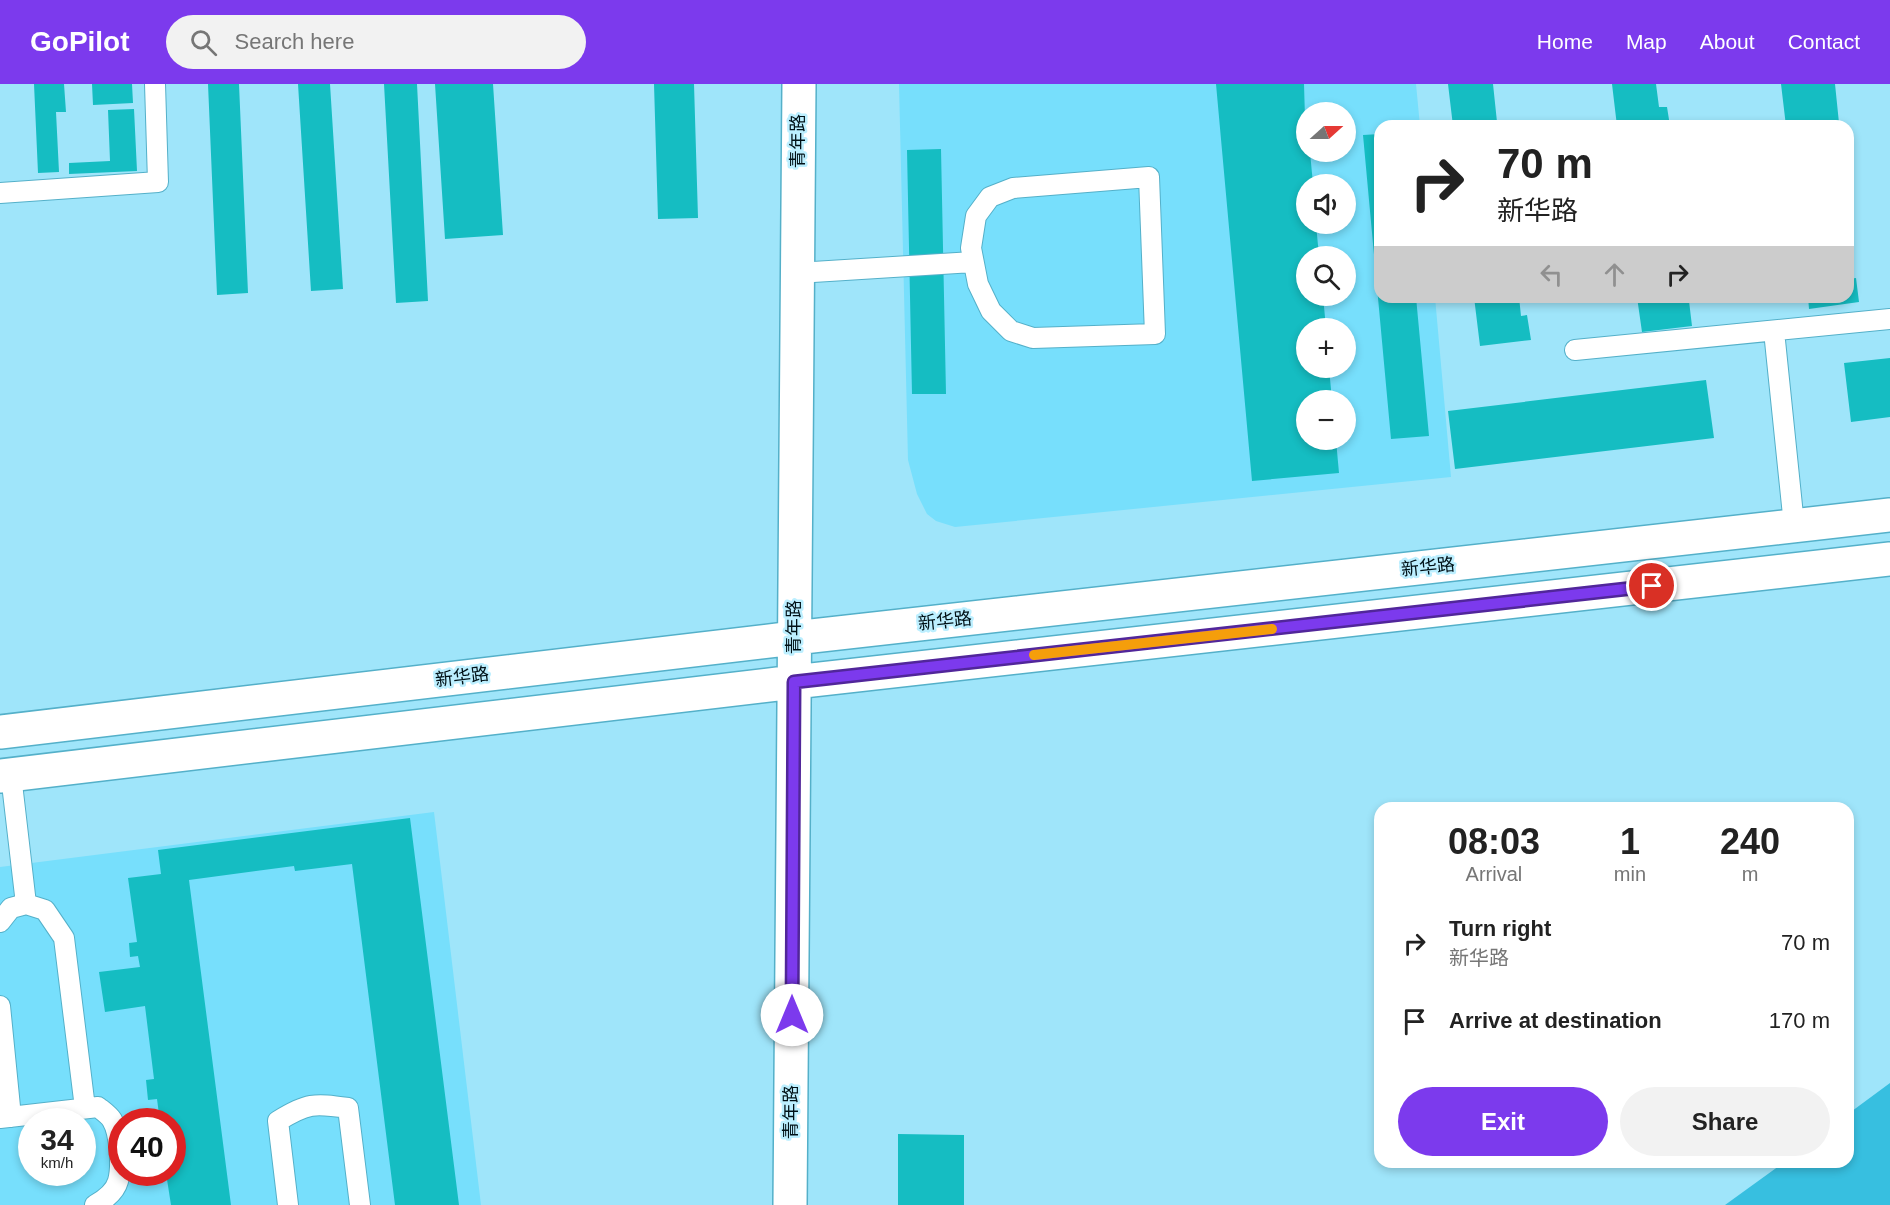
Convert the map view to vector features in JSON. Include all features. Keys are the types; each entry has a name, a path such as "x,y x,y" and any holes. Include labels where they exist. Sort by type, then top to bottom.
{"main road":[{"name":"青年路","path":"790,1205 798,84"},
{"name":"新华路","path":"0,732 794,638 1890,515"},
{"path":"6,776 794,682 1890,559"}],"lane":[{"path":"0,193 158,182 155,84"},
{"path":"1149,177 1155,334 1033,339 1011,332 991,311 978,284 973,262 971,248 976,216 990,197 1012,188 1149,177"},
{"path":"797,273 973,262"},
{"path":"1575,350 1890,319"},
{"path":"1774,330 1794,525"},
{"path":"6,776 26,904"},
{"path":"0,922 11,908 26,904 45,910 64,938 85,1108 98,1107 112,1119 117,1134 118,1182 105,1200 95,1205"},
{"path":"0,1006 5,1118"},
{"path":"288,1205 278,1121 298,1108 317,1104 348,1108 360,1205"}],"shaded area":[{"path":"899,84 1416,84 1419,120 1374,120 1374,303 1436,303 1451,477 955,527 936,521 927,514 917,494 908,460"},
{"path":"434,812 481,1205 0,1205 0,867"},
{"path":"1890,1083 1890,1205 1725,1205 1776,1168 1854,1168 1854,1110"}],"building":[{"path":"34,84 64,84 66,112 56,112 59,172 38,173"},
{"path":"92,84 132,84 133,103 93,105"},
{"path":"208,84 239,84 248,293 217,295"},
{"path":"298,84 330,84 343,289 311,291"},
{"path":"384,84 417,84 428,301 396,303"},
{"path":"435,84 493,84 503,235 445,239"},
{"path":"654,84 694,84 698,218 658,219"},
{"path":"1216,84 1304,84 1305,102 1296,102 1296,162 1311,162 1312,174 1296,174 1296,234 1317,234 1318,246 1296,246 1296,306 1324,306 1325,318 1296,318 1296,378 1330,378 1331,390 1296,390 1296,450 1337,450 1339,473 1252,481"},
{"path":"1448,84 1493,84 1497,120 1452,120"},
{"path":"1612,84 1656,84 1659,107 1667,107 1669,120 1616,120"},
{"path":"1781,84 1835,84 1839,120 1785,120"},
{"path":"134,109 137,171 69,174 69,163 110,161 108,110"},
{"path":"1374,134 1374,254 1363,135"},
{"path":"941,149 946,394 912,394 907,150"},
{"path":"1854,278 1856,278 1859,302 1854,303"},
{"path":"1378,303 1417,303 1429,436 1391,439"},
{"path":"1475,303 1520,303 1521,316 1527,315 1531,340 1480,346"},
{"path":"1638,303 1689,303 1692,326 1642,332"},
{"path":"1808,303 1852,303 1809,309"},
{"path":"1890,358 1890,417 1851,422 1844,363"},
{"path":"1706,380 1714,438 1455,469 1448,411"},
{"path":"410,818 459,1205 395,1205 352,864 295,871 294,866 189,880 231,1205 171,1205 168,1186 186,1186 186,1108 158,1108 157,1099 148,1100 146,1080 154,1079 145,1006 105,1012 99,972 140,967 138,956 130,957 129,943 137,942 128,878 161,874 158,850"},
{"path":"898,1134 964,1135 964,1205 898,1205"}],"slow traffic":[{"path":"1034,655 1272,629"}],"route":[{"path":"792,1015 794,682 1652,586"}]}
